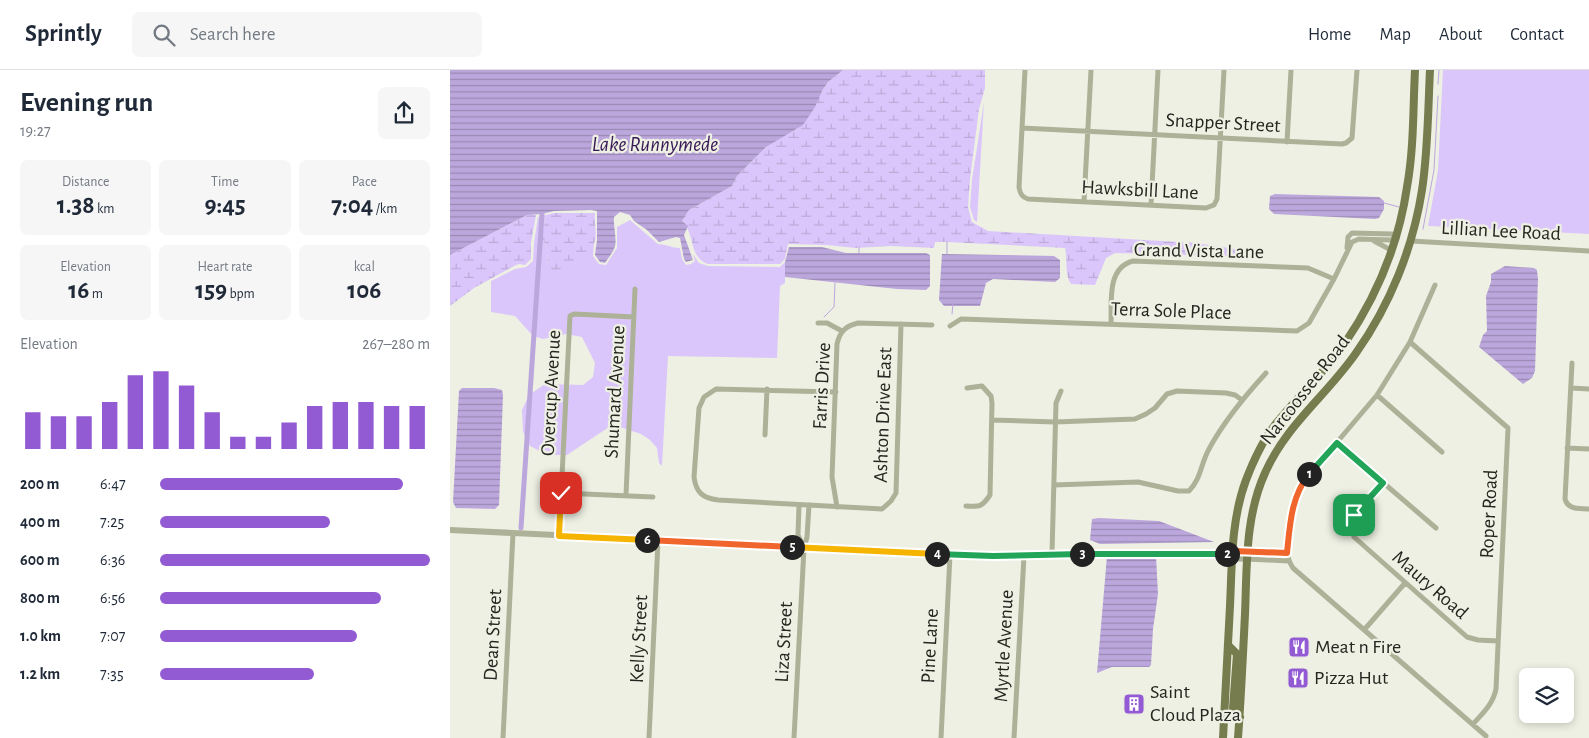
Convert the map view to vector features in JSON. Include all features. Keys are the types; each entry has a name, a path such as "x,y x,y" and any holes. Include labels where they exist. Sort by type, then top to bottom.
{"main road":[{"name":"Narcoossee Road","path":"1223,738 1230,555 1241,495 1260,448 1278,421 1345,344 1374,292 1396,238 1408,187 1415,70"},
{"name":"Narcoossee Road","path":"1238,738 1247,555 1255,499 1265,472 1277,449 1298,420 1332,385 1356,353 1386,301 1411,242 1418,214 1425,168 1430,70"},
{"path":"1396,238 1411,242"},
{"path":"1228,644 1237,654 1233,708 1240,717"}],"street":[{"path":"1022,128 1025,70"},
{"path":"1084,202 1091,70"},
{"path":"1150,205 1158,70"},
{"name":"Hawksbill Lane","path":"1022,128 1020,194 1028,199 1206,208 1214,205 1217,199 1224,70"},
{"path":"1287,142 1291,70"},
{"name":"Snapper Street","path":"1022,128 1342,144 1350,141 1354,131 1357,70"},
{"name":"Terra Sole Place","path":"950,326 961,319 1297,331 1309,322 1334,279 1348,250 1348,237 1352,233 1392,234 1396,238"},
{"path":"1348,250 1352,242 1359,239 1390,240 1396,238"},
{"path":"1371,240 1391,250"},
{"name":"Lillian Lee Road","path":"1411,242 1589,251"},
{"name":"Grand Vista Lane","path":"1111,324 1115,276 1122,266 1133,261 1308,268 1334,279"},
{"path":"1435,285 1410,342 1377,396 1314,468 1298,493 1290,519 1287,553 1288,561 1293,568 1486,736"},
{"name":"Shumard Avenue","path":"626,495 635,289"},
{"name":"Overcup Avenue","path":"559,536 570,316 574,314 634,317"},
{"path":"818,323 827,323 842,331"},
{"name":"Farris Drive","path":"837,506 832,477 837,344 842,331 849,325 858,323 932,325"},
{"name":"Ashton Drive East","path":"836,392 716,389 704,397 699,408 694,476 700,493 709,499 882,509 891,501 896,493 901,324"},
{"name":"Roper Road","path":"1410,342 1508,428 1494,696 1488,708 1473,724"},
{"path":"1572,362 1565,491 1566,503 1573,508 1589,509"},
{"path":"1054,485 1138,482 1178,491 1189,491 1196,484 1208,450 1224,424 1266,373"},
{"path":"966,506 978,507 985,504 990,495 992,420 991,396 987,390 982,386 967,388"},
{"path":"1571,388 1589,388"},
{"path":"765,435 767,390"},
{"path":"1052,554 1056,403 1061,391"},
{"path":"992,420 1055,422 1135,419 1155,408 1167,394 1177,391 1226,392 1242,400"},
{"path":"1377,396 1442,452"},
{"path":"1337,443 1436,528"},
{"path":"1567,448 1589,449"},
{"name":"Maury Road","path":"1383,483 1354,515 1352,533 1358,542 1467,637 1472,640 1498,641"},
{"path":"561,493 653,497"},
{"path":"799,505 798,535 804,548"},
{"path":"804,548 807,537 809,505"},
{"path":"450,530 950,555 1024,556 1163,553 1247,555 1287,553"},
{"name":"Dean Street","path":"504,738 513,533"},
{"name":"Kelly Street","path":"649,738 658,540"},
{"name":"Liza Street","path":"794,738 804,548"},
{"name":"Pine Lane","path":"941,738 950,555"},
{"path":"1247,555 1288,561"},
{"name":"Myrtle Avenue","path":"1014,738 1024,556"},
{"path":"1364,630 1405,583"}],"green space":[{"path":"843,70 985,70 985,88 979,109 968,207 972,222 988,231 1196,243 1249,251 1255,257 1115,253 1106,258 1095,285 1071,284 1067,271 1065,248 947,242 935,242 934,248 891,246 855,248 788,244 785,259 780,264 708,264 702,261 697,256 689,233 682,221 689,210 732,186 737,176 766,147 797,129 828,82"},
{"path":"1443,70 1589,70 1589,234 1428,226 1438,170"},
{"path":"984,102 977,222 974,220 970,207 972,180"},
{"path":"554,213 595,213 596,234 593,246 589,251 578,260 554,272 547,267 548,251 542,237 546,215"},
{"path":"527,215 536,215 531,243 531,259 525,265 519,264 514,266 474,288 450,306 450,255"},
{"path":"546,215 542,237 548,251 547,267 587,252 594,243 593,256 599,264 606,265 617,248 617,227 630,220 658,244 680,248 682,259 686,265 695,261 693,254 699,263 708,266 780,267 785,262 785,283 780,286 777,358 668,356 662,466 659,463 657,448 650,440 641,434 623,428 609,427 567,455 548,455 530,446 523,432 522,410 529,395 545,384 583,385 593,377 595,363 582,337 566,334 543,339 533,336 515,316 491,312 491,281 515,269 526,267 533,261 538,217"}],"water":[{"name":"Lake Runnymede","path":"450,70 843,70 828,82 803,125 766,147 737,176 732,186 689,210 682,221 688,226 684,235 693,260 686,262 684,259 680,238 676,237 659,242 634,221 630,215 620,212 614,217 615,246 605,263 600,262 595,255 597,211 591,210 554,211 527,215 450,255"},
{"path":"1275,194 1379,197 1384,201 1384,209 1379,218 1375,219 1274,214 1269,209 1270,196"},
{"path":"789,247 822,247 846,253 926,253 930,255 930,286 926,290 897,289 785,277 785,262"},
{"path":"942,254 1054,256 1060,260 1060,278 1055,282 993,279 986,283 980,306 944,306 939,300"},
{"path":"1505,266 1534,268 1537,270 1535,371 1532,378 1523,384 1479,347 1483,335 1487,331 1486,296 1491,282 1491,274"},
{"path":"462,388 494,388 502,390 499,505 495,509 456,508 453,502 459,391"},
{"path":"1092,519 1159,521 1214,542 1100,544 1090,540"},
{"path":"1107,556 1156,556 1158,594 1153,629 1151,665 1149,667 1112,667 1097,673"}],"waterway":[{"path":"1438,84 1439,70"},
{"path":"1423,229 1434,170 1438,96"},
{"path":"1384,203 1399,207"},
{"path":"521,528 542,214"},
{"path":"947,242 947,254"},
{"path":"859,247 859,253"},
{"path":"824,317 834,307 835,283"},
{"path":"952,314 953,304"}],"place":[{"name":"Meat n Fire","path":"1299,647"},
{"name":"Pizza Hut","path":"1298,678"},
{"name":"Saint Cloud Plaza","path":"1134,704"}],"route":[{"path":"561,493 559,536 950,555 1226,554 1233,551 1287,553 1290,519 1293,504 1298,493 1314,468 1337,443 1383,483 1354,515"}]}
